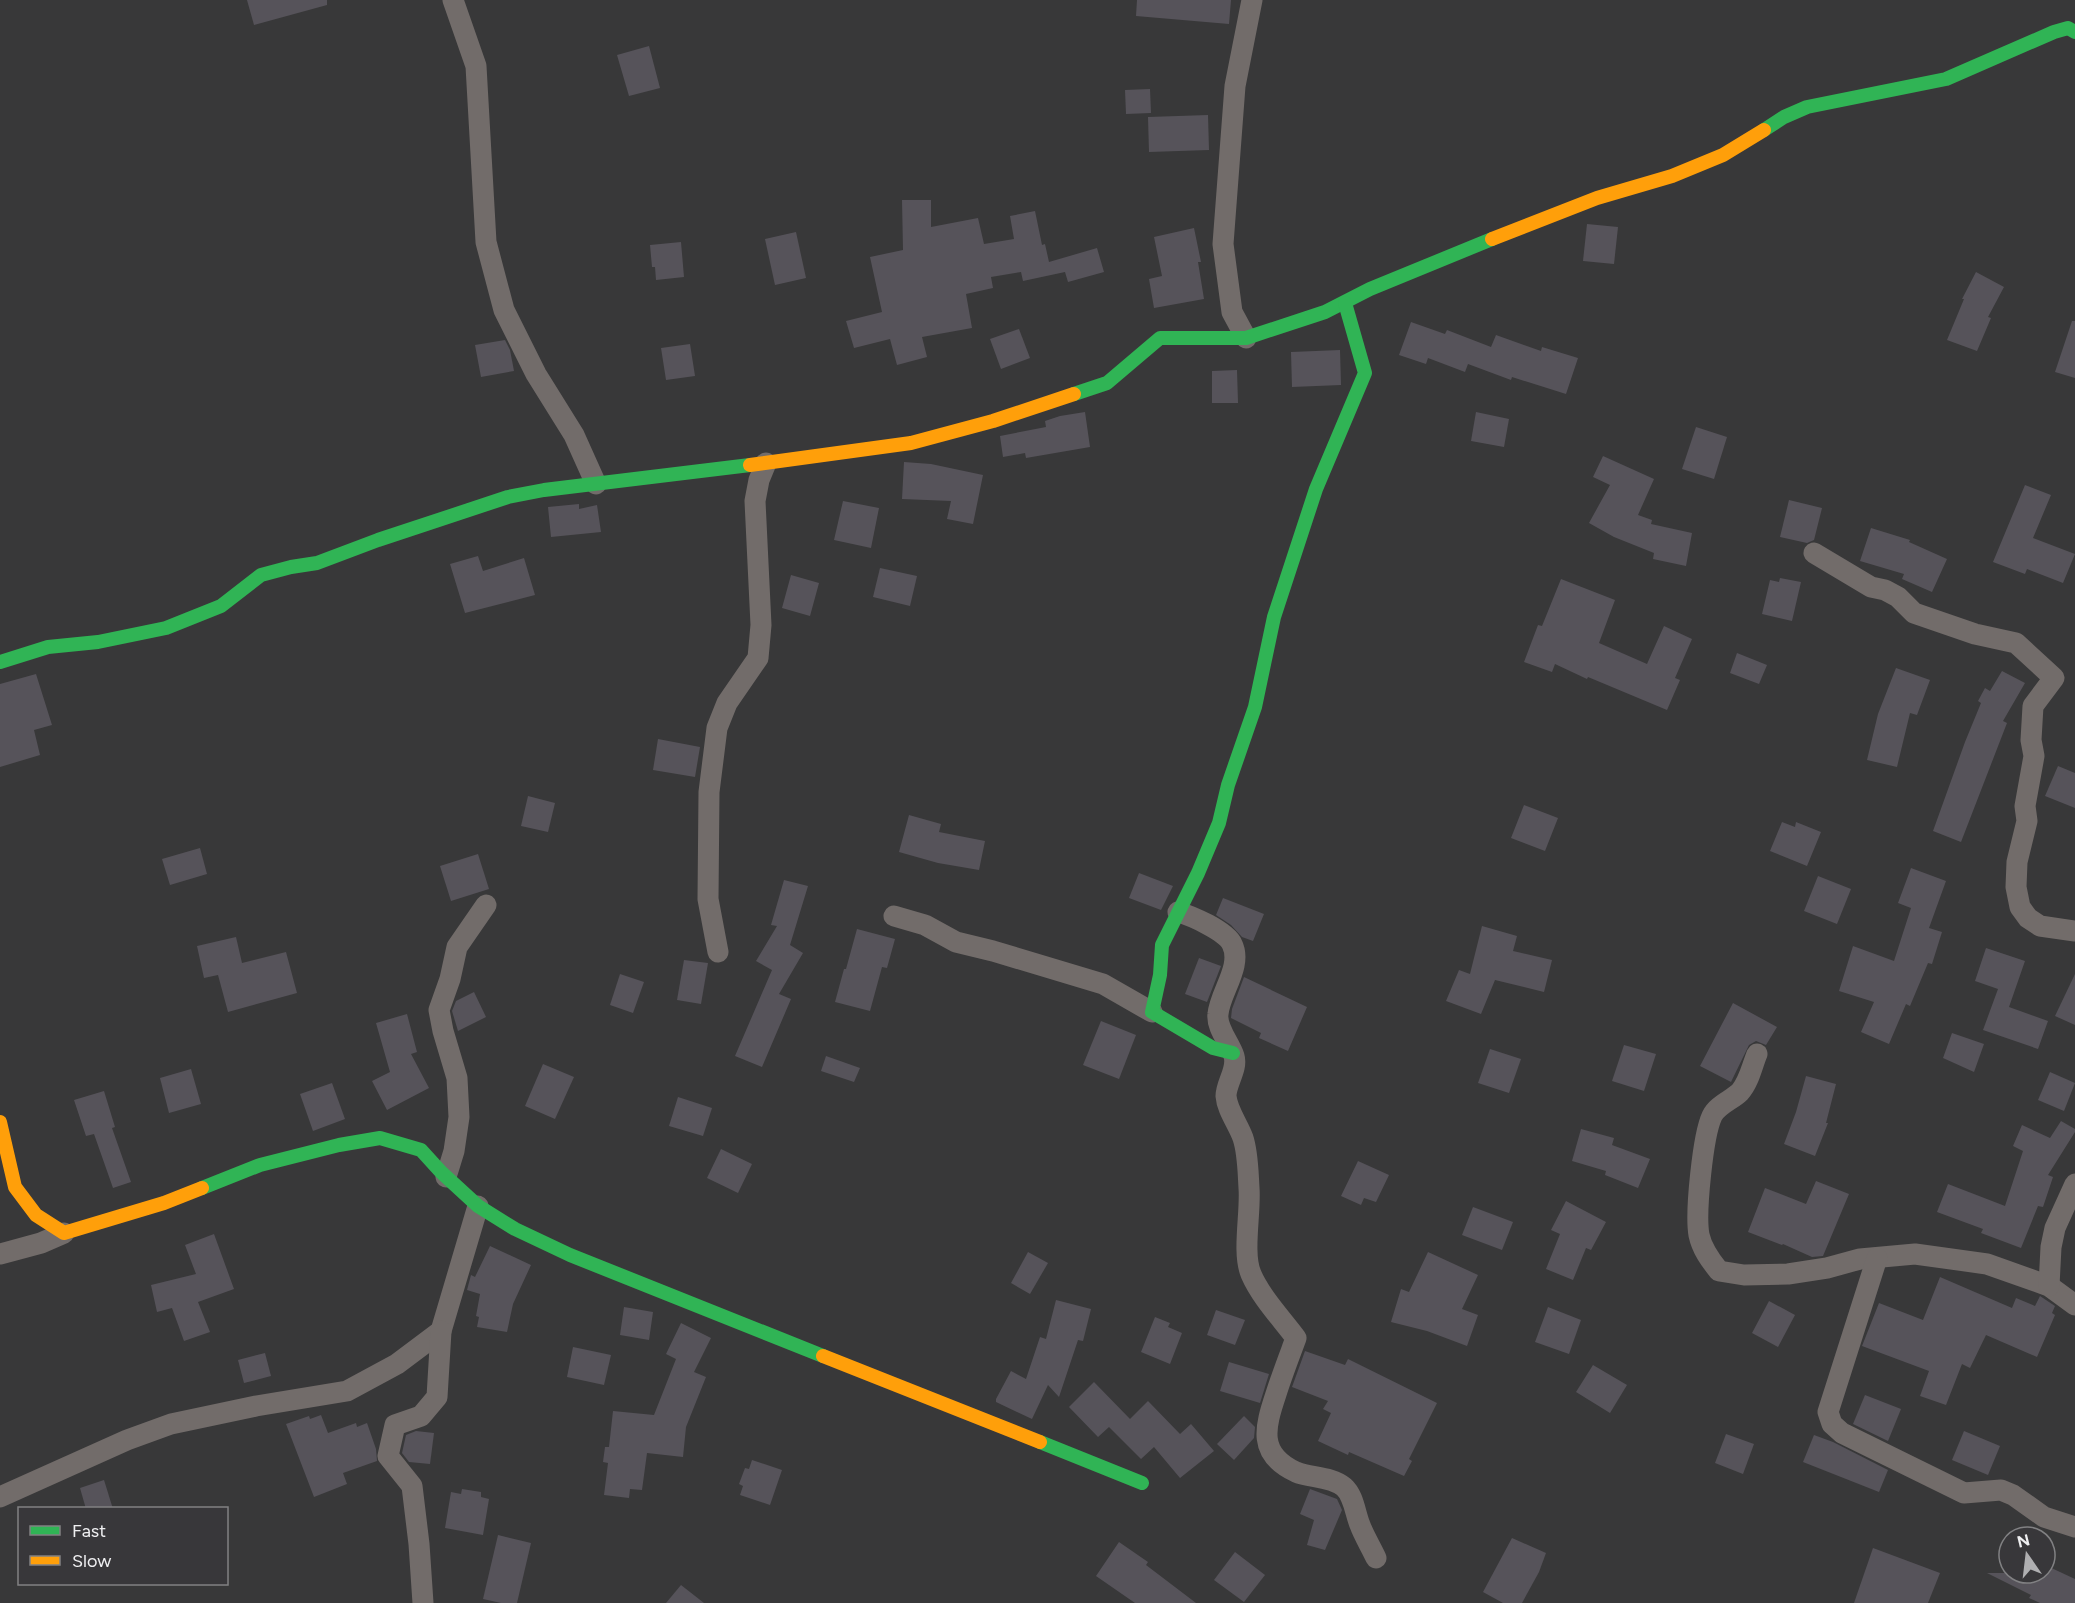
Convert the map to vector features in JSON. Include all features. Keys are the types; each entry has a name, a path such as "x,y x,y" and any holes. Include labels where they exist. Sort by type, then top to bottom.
{"street":[{"path":"453,0 476,66 486,242 504,310 536,374 574,435 596,484"},
{"path":"1246,338 1232,312 1223,244 1235,86 1252,0"},
{"path":"0,662 57,645 98,642 166,628 221,606 245,585 261,575 317,563 378,540 508,497 544,490 911,443 993,422 1107,384 1160,338 1246,338 1325,312 1370,289 1439,259 1597,198 1672,176 1723,155 1785,117 1807,107 1946,79 2054,32 2068,28 2075,32"},
{"path":"1152,1012 1160,975 1162,945 1219,824 1228,785 1255,707 1274,617 1316,489 1365,373 1345,303"},
{"path":"718,952 708,899 709,792 717,728 727,703 758,658 761,626 755,501 759,480 766,463"},
{"path":"1814,553 1871,587 1885,590 1898,597 1914,613 1975,634 2016,643 2054,678 2034,706 2031,740 2034,756 2025,806 2027,821 2017,862 2016,887 2020,907 2028,918 2040,926 2075,931"},
{"path":"446,1177 454,1151 459,1117 458,1088 439,1010 450,979 457,947 486,905"},
{"path":"1178,912 1190,916 1228,938 1234,946 1235,963 1217,1015 1235,1058 1232,1077 1226,1093 1227,1103 1244,1140 1250,1191 1248,1256 1250,1273 1296,1338 1266,1426 1266,1437 1271,1451 1281,1464 1298,1473 1327,1479 1344,1487 1376,1558"},
{"path":"894,916 925,925 956,942 1103,984 1213,1048 1233,1053"},
{"path":"1757,1054 1745,1085 1739,1093 1714,1112 1708,1124 1699,1185 1699,1234 1707,1256 1719,1271 1743,1275 1788,1274 1827,1268 1860,1259 1916,1254 1938,1256 1987,1264 2049,1286 2075,1305"},
{"path":"0,1122 15,1186 36,1215 64,1233"},
{"path":"0,1254 164,1203 260,1165 339,1145 380,1138 421,1150 478,1206 515,1229 570,1255 1142,1483"},
{"path":"2049,1286 2051,1247 2055,1228 2075,1184"},
{"path":"423,1603 412,1486 388,1456 395,1425 421,1416 437,1398 441,1331 478,1206"},
{"path":"1877,1258 1828,1412 1832,1424 1842,1433 1964,1493 2001,1490 2013,1495 2044,1517 2075,1527"},
{"path":"0,1497 127,1440 171,1424 256,1406 347,1391 397,1364 441,1331"}],"building":[{"path":"247,0 327,0 327,5 254,25"},
{"path":"1137,0 1231,0 1229,24 1136,16"},
{"path":"649,46 660,88 629,96 617,55"},
{"path":"1150,89 1151,113 1126,114 1125,90"},
{"path":"1208,115 1209,150 1149,152 1148,117"},
{"path":"902,200 931,200 931,227 978,218 984,244 1014,239 1010,216 1035,211 1042,245 1045,244 1049,262 1097,248 1104,272 1068,282 1065,272 1023,281 1021,272 991,277 993,288 966,294 972,328 922,337 927,357 897,365 890,339 854,348 846,321 882,312 870,257 903,250"},
{"path":"1587,224 1618,227 1614,264 1583,261"},
{"path":"1194,228 1201,262 1198,262 1204,299 1154,308 1149,279 1162,276 1154,237"},
{"path":"796,232 806,278 775,285 765,239"},
{"path":"681,242 684,277 656,280 650,245"},
{"path":"1976,272 2004,287 1988,317 1991,318 1977,351 1947,340 1964,299 1962,299"},
{"path":"2072,321 2075,321 2075,378 2055,372"},
{"path":"1411,322 1445,334 1447,330 1491,347 1496,335 1541,351 1542,347 1578,358 1566,394 1512,377 1511,380 1468,364 1465,372 1428,358 1426,364 1399,355"},
{"path":"1019,329 1030,358 1001,369 990,339"},
{"path":"505,340 510,350 514,371 481,377 475,345"},
{"path":"690,344 695,376 666,380 661,348"},
{"path":"1340,350 1341,385 1292,387 1291,352"},
{"path":"1237,370 1238,403 1212,403 1212,371"},
{"path":"1085,412 1090,447 1026,458 1025,453 1003,457 1000,436 1046,427 1045,421"},
{"path":"1476,412 1509,419 1504,447 1471,441"},
{"path":"1696,427 1727,437 1714,479 1682,469"},
{"path":"1603,456 1654,479 1638,515 1652,520 1651,524 1692,533 1686,566 1653,559 1654,553 1614,537 1589,523 1610,485 1593,477"},
{"path":"904,462 931,464 983,475 973,524 947,519 951,501 902,499"},
{"path":"2025,485 2051,495 2033,538 2075,554 2063,583 2027,569 2025,574 1993,562"},
{"path":"1789,500 1822,508 1814,540 1807,543 1780,537"},
{"path":"843,501 879,508 871,548 834,540"},
{"path":"579,504 579,509 597,505 601,532 551,537 548,507"},
{"path":"1871,528 1910,540 1909,542 1947,559 1932,592 1902,579 1904,574 1860,561"},
{"path":"478,556 483,571 524,558 535,595 465,613 450,564"},
{"path":"880,568 917,576 910,606 873,597"},
{"path":"791,575 819,583 810,616 782,608"},
{"path":"1780,578 1801,582 1792,621 1762,614 1770,580 1779,582"},
{"path":"1561,579 1615,600 1599,643 1647,664 1664,626 1692,639 1675,678 1680,680 1667,710 1555,664 1552,672 1524,662 1538,625 1542,626"},
{"path":"1737,653 1767,665 1759,684 1730,673"},
{"path":"1896,668 1930,680 1917,715 1910,713 1897,767 1867,760 1878,714"},
{"path":"2002,671 2025,683 2003,721 2007,723 1961,842 1933,831 1981,703 1978,701 1985,688 1990,691"},
{"path":"36,674 52,725 34,730 40,755 0,767 0,684"},
{"path":"658,739 700,747 695,777 653,770"},
{"path":"2058,766 2075,773 2075,808 2045,796"},
{"path":"528,796 555,803 548,832 521,826"},
{"path":"1524,805 1558,818 1545,851 1511,838"},
{"path":"909,815 941,824 939,832 985,841 979,870 938,863 899,852"},
{"path":"1782,822 1795,827 1796,822 1821,832 1807,866 1770,851"},
{"path":"200,848 207,874 170,885 162,859"},
{"path":"478,854 489,889 451,901 440,866"},
{"path":"1911,868 1946,881 1929,928 1942,932 1932,964 1928,963 1910,1006 1906,1004 1889,1044 1861,1032 1874,1002 1839,991 1853,946 1894,961 1911,908 1898,903"},
{"path":"1139,873 1173,886 1161,910 1129,898"},
{"path":"1818,876 1851,889 1837,924 1804,911"},
{"path":"784,880 808,886 790,945 803,953 779,994 791,999 762,1067 735,1056 772,970 756,961 777,926 771,925"},
{"path":"1223,898 1264,914 1253,941 1242,937 1231,925 1216,915"},
{"path":"1482,926 1517,936 1513,951 1552,960 1544,992 1495,980 1481,1014 1446,1001 1459,970 1470,974"},
{"path":"857,929 895,939 887,968 882,967 870,1011 835,1002"},
{"path":"236,937 242,963 286,952 297,993 228,1012 218,975 204,978 197,946"},
{"path":"1986,948 2025,961 2009,1007 2048,1021 2038,1049 1983,1030 1998,989 1975,981"},
{"path":"1199,958 1221,966 1207,1002 1185,994"},
{"path":"684,960 708,963 701,1004 677,1000"},
{"path":"620,974 644,982 633,1013 610,1005"},
{"path":"2075,974 2075,1025 2055,1016"},
{"path":"1244,977 1307,1007 1288,1051 1259,1038 1261,1033 1231,1018"},
{"path":"474,992 486,1017 458,1031 452,1011 456,1001"},
{"path":"1733,1003 1777,1027 1766,1045 1756,1041 1749,1045 1731,1082 1700,1066"},
{"path":"407,1014 417,1052 411,1054 429,1088 387,1110 372,1081 390,1072 376,1023"},
{"path":"1101,1021 1136,1035 1119,1079 1083,1065"},
{"path":"1952,1033 1984,1044 1974,1072 1943,1058"},
{"path":"1624,1045 1656,1054 1644,1091 1612,1081"},
{"path":"1490,1049 1521,1059 1509,1093 1478,1083"},
{"path":"826,1056 860,1068 854,1082 821,1071"},
{"path":"543,1064 574,1077 555,1119 525,1106"},
{"path":"191,1069 201,1104 169,1113 160,1078"},
{"path":"2050,1072 2075,1083 2064,1111 2038,1100"},
{"path":"1806,1076 1836,1084 1826,1123 1828,1123 1815,1156 1784,1144"},
{"path":"332,1083 345,1119 313,1131 300,1094"},
{"path":"104,1091 115,1127 112,1128 131,1182 113,1188 94,1134 86,1136 74,1100"},
{"path":"678,1097 712,1108 703,1136 669,1126"},
{"path":"2061,1121 2075,1129 2075,1132 2048,1175 2053,1177 2043,1207 2038,1206 2021,1248 1981,1233 1983,1229 1937,1212 1948,1184 2005,1206 2023,1151 2013,1146 2022,1125 2050,1138"},
{"path":"1581,1129 1614,1138 1612,1145 1650,1159 1638,1188 1605,1175 1606,1171 1572,1161"},
{"path":"721,1149 752,1164 738,1193 707,1178"},
{"path":"1358,1161 1389,1175 1376,1202 1364,1198 1361,1205 1341,1196"},
{"path":"1816,1181 1849,1194 1823,1256 1812,1257 1748,1232 1765,1188 1806,1204"},
{"path":"1566,1201 1606,1222 1591,1250 1586,1248 1573,1280 1546,1269 1560,1234 1551,1230"},
{"path":"1473,1207 1513,1222 1502,1250 1462,1235"},
{"path":"214,1234 234,1289 198,1302 210,1332 184,1341 172,1308 157,1312 151,1285 196,1274 185,1245"},
{"path":"490,1246 531,1265 513,1304 507,1332 477,1327 479,1317 476,1316 480,1294 467,1290 471,1275 475,1277"},
{"path":"1028,1252 1048,1263 1030,1294 1011,1283"},
{"path":"1428,1252 1478,1275 1462,1309 1478,1315 1467,1346 1427,1331 1391,1322 1401,1289 1409,1292"},
{"path":"1940,1277 2012,1308 2016,1298 2035,1306 2040,1296 2055,1306 2052,1313 2055,1315 2037,1357 1986,1335 1970,1368 1962,1364 1946,1405 1920,1396 1929,1371 1862,1346 1879,1303 1923,1320"},
{"path":"1056,1300 1091,1309 1083,1341 1078,1340 1059,1397 1048,1385 1032,1419 996,1402 996,1399 1011,1371 1026,1379 1040,1337 1046,1339"},
{"path":"1769,1301 1795,1315 1778,1347 1752,1333"},
{"path":"624,1307 653,1312 649,1340 620,1335"},
{"path":"1548,1307 1581,1320 1569,1354 1535,1342"},
{"path":"1216,1310 1245,1320 1235,1345 1207,1335"},
{"path":"1155,1317 1170,1323 1168,1327 1182,1333 1170,1364 1141,1352"},
{"path":"681,1323 711,1338 694,1372 706,1377 686,1427 683,1457 647,1453 642,1490 630,1489 629,1498 604,1495 608,1463 603,1462 605,1447 609,1447 613,1411 654,1415 676,1359 666,1354"},
{"path":"573,1347 611,1355 604,1385 567,1377"},
{"path":"1305,1351 1345,1365 1348,1359 1437,1403 1409,1459 1412,1461 1404,1476 1318,1441 1331,1413 1323,1409 1328,1401 1292,1387"},
{"path":"265,1353 271,1376 244,1383 238,1360"},
{"path":"1229,1362 1269,1374 1260,1403 1220,1391"},
{"path":"1593,1365 1627,1385 1610,1413 1576,1392"},
{"path":"1094,1382 1130,1419 1148,1401 1180,1434 1191,1424 1214,1451 1180,1478 1154,1447 1141,1459 1109,1427 1098,1437 1069,1407"},
{"path":"1865,1395 1901,1409 1888,1441 1853,1424"},
{"path":"321,1415 328,1433 356,1423 357,1427 367,1423 376,1449 377,1461 343,1473 347,1484 314,1497 286,1424 309,1416 310,1419"},
{"path":"1244,1416 1255,1427 1254,1438 1234,1460 1217,1444"},
{"path":"416,1431 434,1433 430,1464 409,1462 402,1453 406,1435"},
{"path":"1964,1431 2000,1446 1988,1475 1952,1460"},
{"path":"1726,1434 1754,1444 1743,1474 1715,1463"},
{"path":"1814,1435 1888,1470 1879,1492 1803,1462"},
{"path":"752,1460 782,1470 770,1505 740,1495 743,1486 739,1484 745,1468 749,1469"},
{"path":"104,1480 112,1507 85,1507 80,1488"},
{"path":"462,1489 481,1492 481,1497 489,1499 483,1535 445,1528 451,1492 461,1494"},
{"path":"1310,1489 1337,1499 1342,1510 1325,1550 1307,1545 1314,1520 1300,1514"},
{"path":"498,1535 531,1543 517,1603 501,1603 483,1599"},
{"path":"1512,1538 1546,1553 1539,1572 1522,1603 1503,1603 1483,1592"},
{"path":"1119,1542 1148,1562 1146,1565 1196,1603 1135,1603 1096,1576"},
{"path":"1873,1548 1940,1573 1928,1603 1854,1603"},
{"path":"1235,1552 1265,1575 1244,1602 1214,1580"},
{"path":"2057,1571 2075,1579 2075,1603 2040,1603 2029,1598 2031,1595 2011,1585 2057,1585"},
{"path":"1987,1573 1997,1573 1997,1578"},
{"path":"681,1585 704,1603 666,1603"}],"traffic: fast":[{"path":"1764,130 1784,117 1807,107 1946,79 2054,32 2068,28 2075,32"},
{"path":"1074,394 1107,383 1160,338 1246,338 1325,312 1370,289 1492,239"},
{"path":"1233,1053 1213,1048 1152,1012 1160,975 1162,945 1198,873 1219,823 1228,785 1255,707 1274,617 1316,489 1365,373 1345,303"},
{"path":"0,662 48,647 98,642 166,628 221,606 261,575 317,563 378,540 508,497 544,490 750,465"},
{"path":"202,1188 260,1165 339,1145 380,1138 421,1150 478,1206 515,1229 570,1255 823,1356"},
{"path":"1040,1442 1142,1483"}],"traffic: slow":[{"path":"1492,239 1597,198 1672,176 1723,155 1764,130"},
{"path":"750,465 911,443 993,421 1074,394"},
{"path":"0,1122 15,1187 36,1215 64,1233 164,1203 202,1188"},
{"path":"823,1356 1040,1442"}]}
